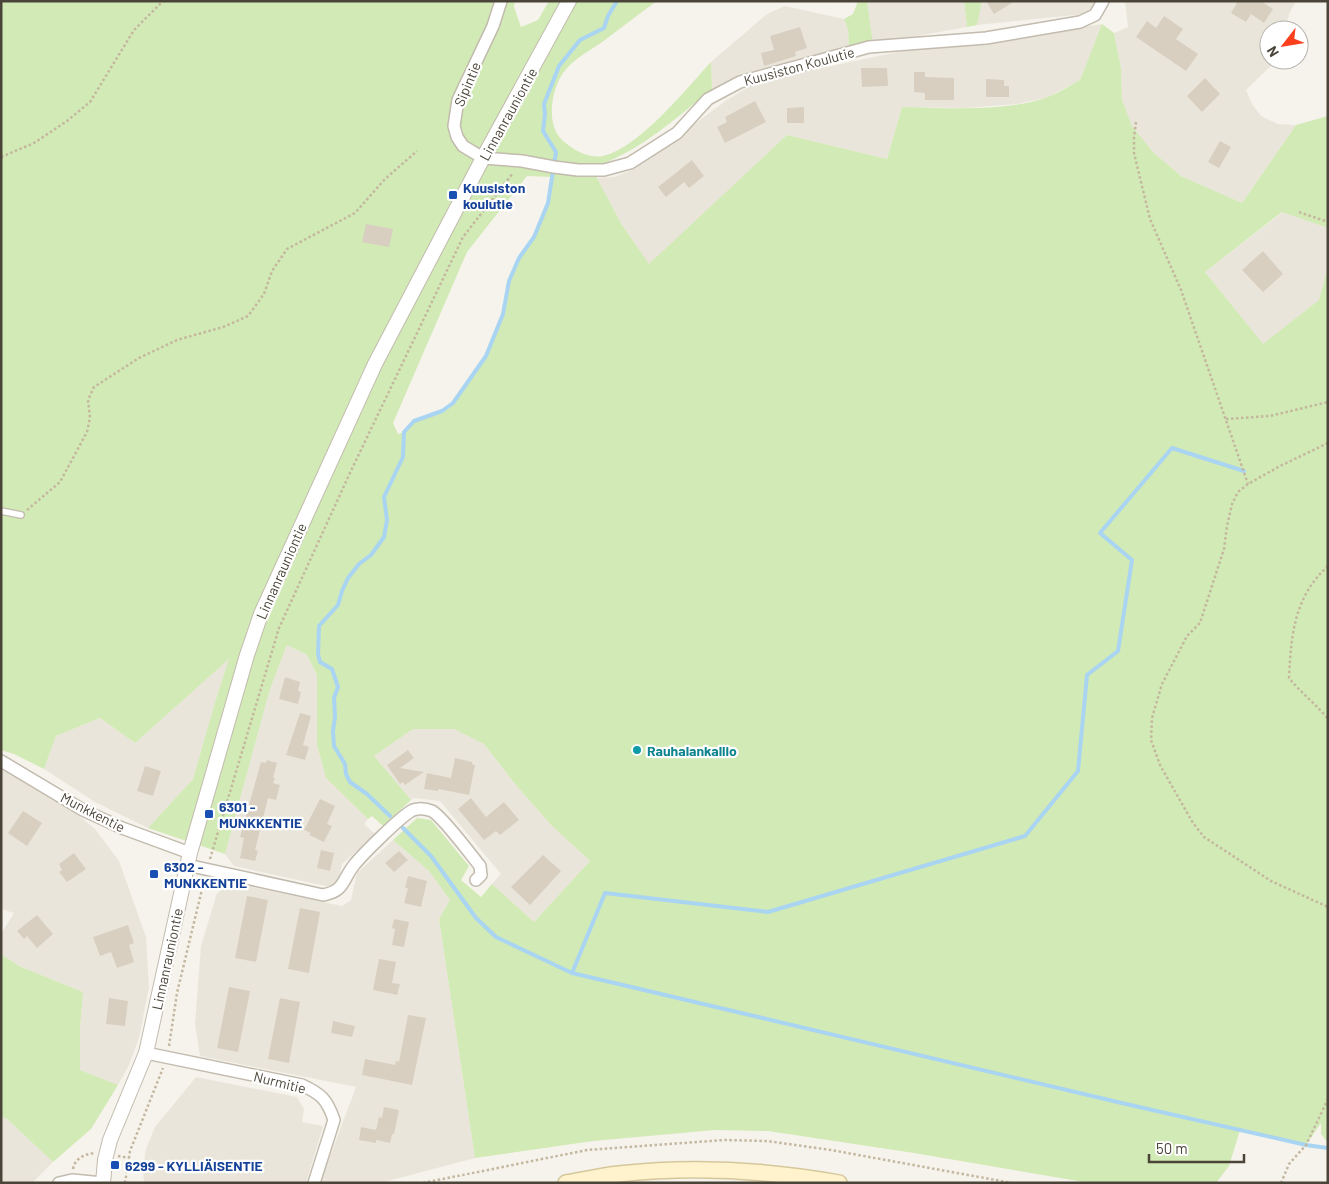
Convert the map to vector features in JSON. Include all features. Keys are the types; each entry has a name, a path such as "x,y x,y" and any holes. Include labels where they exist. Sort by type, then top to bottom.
{"main road":[{"path":"566,1183 618,1174 668,1170 713,1170 801,1176 839,1183"}],"street":[{"name":"Sipintie","path":"483,158 463,146 457,137 454,126 455,112 458,100 493,26 500,1"},
{"name":"Linnanrauniontie","path":"103,1183 104,1160 110,1140 146,1053 189,859 244,664 262,614 375,364 483,158 569,1"},
{"name":"Kuusiston Koulutie","path":"483,158 522,161 578,170 604,170 630,162 677,133 708,99 740,82 869,47 986,38 1080,22 1095,15 1103,1"},
{"name":"Munkkentie","path":"1,761 83,810 189,859 207,870 323,895 332,894 340,889 349,872 362,856 406,816 414,810 432,811 441,818 480,866 481,875 476,880"},
{"name":"Nurmitie","path":"146,1053 302,1085 317,1092 326,1102 334,1120 314,1183"},
{"path":"59,1183 72,1180 103,1183"}],"lane":[{"path":"1,511 21,515"}],"path":[{"path":"1,157 34,142 67,121 90,102 134,30 163,1"},
{"path":"1136,122 1134,154 1150,219 1181,290 1248,484"},
{"path":"21,515 60,482 87,432 90,418 88,400 94,387 139,358 177,340 214,330 248,316 264,294 272,271 287,249 355,213 385,179 417,152"},
{"path":"125,1183 130,1151 167,1057 177,993 207,870 279,628 349,475 463,237 522,161"},
{"path":"1298,212 1328,222"},
{"path":"1226,419 1270,416 1328,402"},
{"path":"1328,444 1280,466 1248,484 1238,492 1232,504 1224,550 1200,623 1186,636 1162,684 1152,718 1151,740 1160,765 1193,823 1204,837 1271,881 1328,907"},
{"path":"1328,566 1318,575 1297,609 1290,650 1289,678 1301,693 1320,709 1328,719"},
{"path":"1281,1183 1289,1164 1306,1145 1328,1099"}],"shaded area":[{"path":"867,1 964,1 967,27 873,44"},
{"path":"982,1 1098,1 1085,14 977,25"},
{"path":"1125,1 1296,1 1288,20 1259,20 1259,70 1267,70 1246,90 1252,104 1261,116 1278,124 1296,125 1242,203 1181,176 1153,152 1132,126 1122,100 1121,68 1114,33 1128,27"},
{"path":"785,6 844,19 848,30 849,48 753,71 712,89 711,62 767,14"},
{"path":"1102,24 1080,80 1046,98 1017,104 965,108 902,107 887,159 787,135 649,265 622,225 597,178 614,177 632,170 727,100 753,84 907,50 983,42"},
{"path":"1283,212 1328,228 1328,266 1319,300 1263,345 1205,272"},
{"path":"287,645 307,655 317,675 317,745 326,778 368,819 364,824 375,834 342,864 338,882 330,887 234,866 225,854 270,689"},
{"path":"230,658 193,779 148,828 95,802 44,769 56,736 100,718 135,743"},
{"path":"413,729 454,729 484,744 515,784 551,825 590,861 534,922 492,884 501,874 440,801 414,798 411,800 374,756"},
{"path":"1,769 73,811 95,829 119,861 146,937 149,987 139,1038 129,1065 118,1085 80,1070 80,1029 83,992 19,966 1,954 1,934 14,913 1,909"},
{"path":"393,840 429,871 450,900 439,919 475,1158 380,1183 320,1183 356,1087 200,1056 195,1024 201,946 217,893 232,883 342,906 351,900 357,873"},
{"path":"196,1077 297,1097 304,1109 302,1122 323,1126 306,1183 144,1183 143,1169 146,1149 155,1127"},
{"path":"1,1117 7,1119 53,1162 32,1183 1,1183"}],"green space":[{"path":"1,1 515,1 514,7 521,27 538,20 549,1 657,1 567,68 557,85 552,106 554,127 562,140 584,154 603,156 617,151 632,142 646,130 711,62 712,89 645,141 600,165 597,178 622,225 649,264 787,135 887,159 902,107 994,107 1029,102 1049,96 1080,80 1102,24 1114,33 1121,68 1122,100 1132,126 1153,152 1181,176 1242,203 1296,125 1328,116 1328,228 1282,212 1205,272 1263,344 1319,300 1328,266 1328,1143 1321,1134 1321,1123 1306,1145 1240,1130 1229,1166 1216,1183 1090,1183 914,1153 768,1131 715,1130 593,1141 475,1158 439,919 450,900 429,871 393,840 417,818 431,820 469,866 461,880 481,897 492,884 534,922 590,861 551,825 515,784 484,744 454,729 413,729 374,756 411,800 383,826 372,816 368,819 326,778 317,745 317,675 307,655 287,645 270,689 225,854 148,828 193,779 229,659 135,743 100,718 56,736 44,769 14,754 1,750","holes":["527,176 552,177 548,203 534,237 519,258 509,281 503,314 486,356 453,403 442,411 414,421 404,432 398,434 393,423 467,252"]},
{"path":"858,1 867,1 873,44 849,48 848,30 844,19 853,14"},
{"path":"964,1 982,1 977,25 967,27"},
{"path":"1,954 19,966 83,992 80,1029 80,1070 118,1085 91,1129 53,1162 7,1119 1,1117"}],"building":[{"path":"986,1 1015,1 994,14"},
{"path":"1238,1 1261,1 1273,9 1266,20 1260,20 1251,14 1246,22 1231,13"},
{"path":"1164,16 1183,29 1176,39 1198,54 1186,71 1136,37 1147,21 1156,28"},
{"path":"800,27 807,48 795,52 796,56 764,66 761,53 774,50 770,36"},
{"path":"861,68 887,68 888,86 862,87"},
{"path":"914,72 925,72 925,77 954,78 954,100 925,100 925,93 914,92"},
{"path":"1205,78 1220,94 1202,112 1187,96"},
{"path":"986,79 1004,80 1004,86 1009,86 1009,97 986,97"},
{"path":"755,101 766,122 725,143 717,127 727,122 725,117"},
{"path":"804,107 804,123 787,123 787,108"},
{"path":"1220,141 1231,147 1219,168 1208,162"},
{"path":"692,160 704,176 689,188 684,182 666,197 658,187"},
{"path":"366,224 393,229 389,247 362,242"},
{"path":"1263,251 1283,274 1263,292 1242,270"},
{"path":"285,677 300,682 298,691 301,692 298,704 279,699"},
{"path":"300,713 311,716 303,745 309,747 305,760 286,755"},
{"path":"408,750 414,758 400,768 424,772 405,785 403,782 400,784 387,765"},
{"path":"455,758 472,762 475,765 469,795 438,789 438,791 424,789 427,773 451,778"},
{"path":"267,760 277,763 273,783 280,785 276,800 268,798 255,850 258,851 255,861 240,858 244,838 240,837 261,762 266,763"},
{"path":"145,766 161,771 153,796 137,791"},
{"path":"471,798 486,817 504,802 519,820 500,835 496,831 484,840 458,809"},
{"path":"320,799 335,806 327,824 332,826 324,842 309,835 311,833 304,830"},
{"path":"23,811 42,823 27,846 8,833"},
{"path":"321,850 334,853 330,871 317,868"},
{"path":"399,851 408,860 394,872 385,863"},
{"path":"74,853 86,869 67,882 59,872 62,870 59,864"},
{"path":"543,855 561,871 530,905 511,887"},
{"path":"408,876 427,881 421,907 404,903 408,888 405,888"},
{"path":"247,896 268,900 256,962 235,958"},
{"path":"300,908 320,912 309,973 288,969"},
{"path":"37,915 53,934 37,948 27,936 24,939 17,931"},
{"path":"394,919 409,922 404,947 392,945 395,929 392,928"},
{"path":"128,925 134,943 129,945 134,962 117,968 111,952 100,956 93,937"},
{"path":"379,959 396,962 392,983 400,984 397,995 373,990"},
{"path":"229,987 250,991 238,1052 217,1048"},
{"path":"109,998 128,1001 125,1026 106,1024"},
{"path":"280,998 300,1002 289,1063 268,1059"},
{"path":"408,1015 426,1018 412,1085 362,1075 365,1059 395,1065 396,1061 399,1062"},
{"path":"333,1021 355,1026 352,1037 331,1033"},
{"path":"384,1107 399,1110 390,1143 376,1140 376,1143 359,1140 361,1127 376,1130 379,1117 382,1118"}],"waterway":[{"path":"390,816 367,794 350,782 346,774 345,764 334,746 334,698 338,687 332,669 320,662 318,654 319,626 338,605 348,578 359,564 371,555 384,537 387,520 384,497 403,457 404,432 414,421 442,411 453,403 486,356 503,314 509,281 519,258 534,237 548,203 556,152 543,131 544,104 559,66 580,40 604,28 608,16 617,1"},
{"path":"572,973 605,893 768,912 1025,836 1078,771 1087,675 1118,651 1132,560 1100,533 1172,448 1244,471"},
{"path":"403,828 431,856 476,918 496,937 572,973 1126,1104 1306,1145 1328,1148"}],"place":[{"name":"Kuusiston koulutie","path":"453,195"},
{"name":"Rauhalankallio","path":"637,750"},
{"name":"6301 - MUNKKENTIE","path":"209,814"},
{"name":"6302 - MUNKKENTIE","path":"154,874"},
{"name":"6299 - KYLLIÄISENTIE","path":"115,1165"}]}
